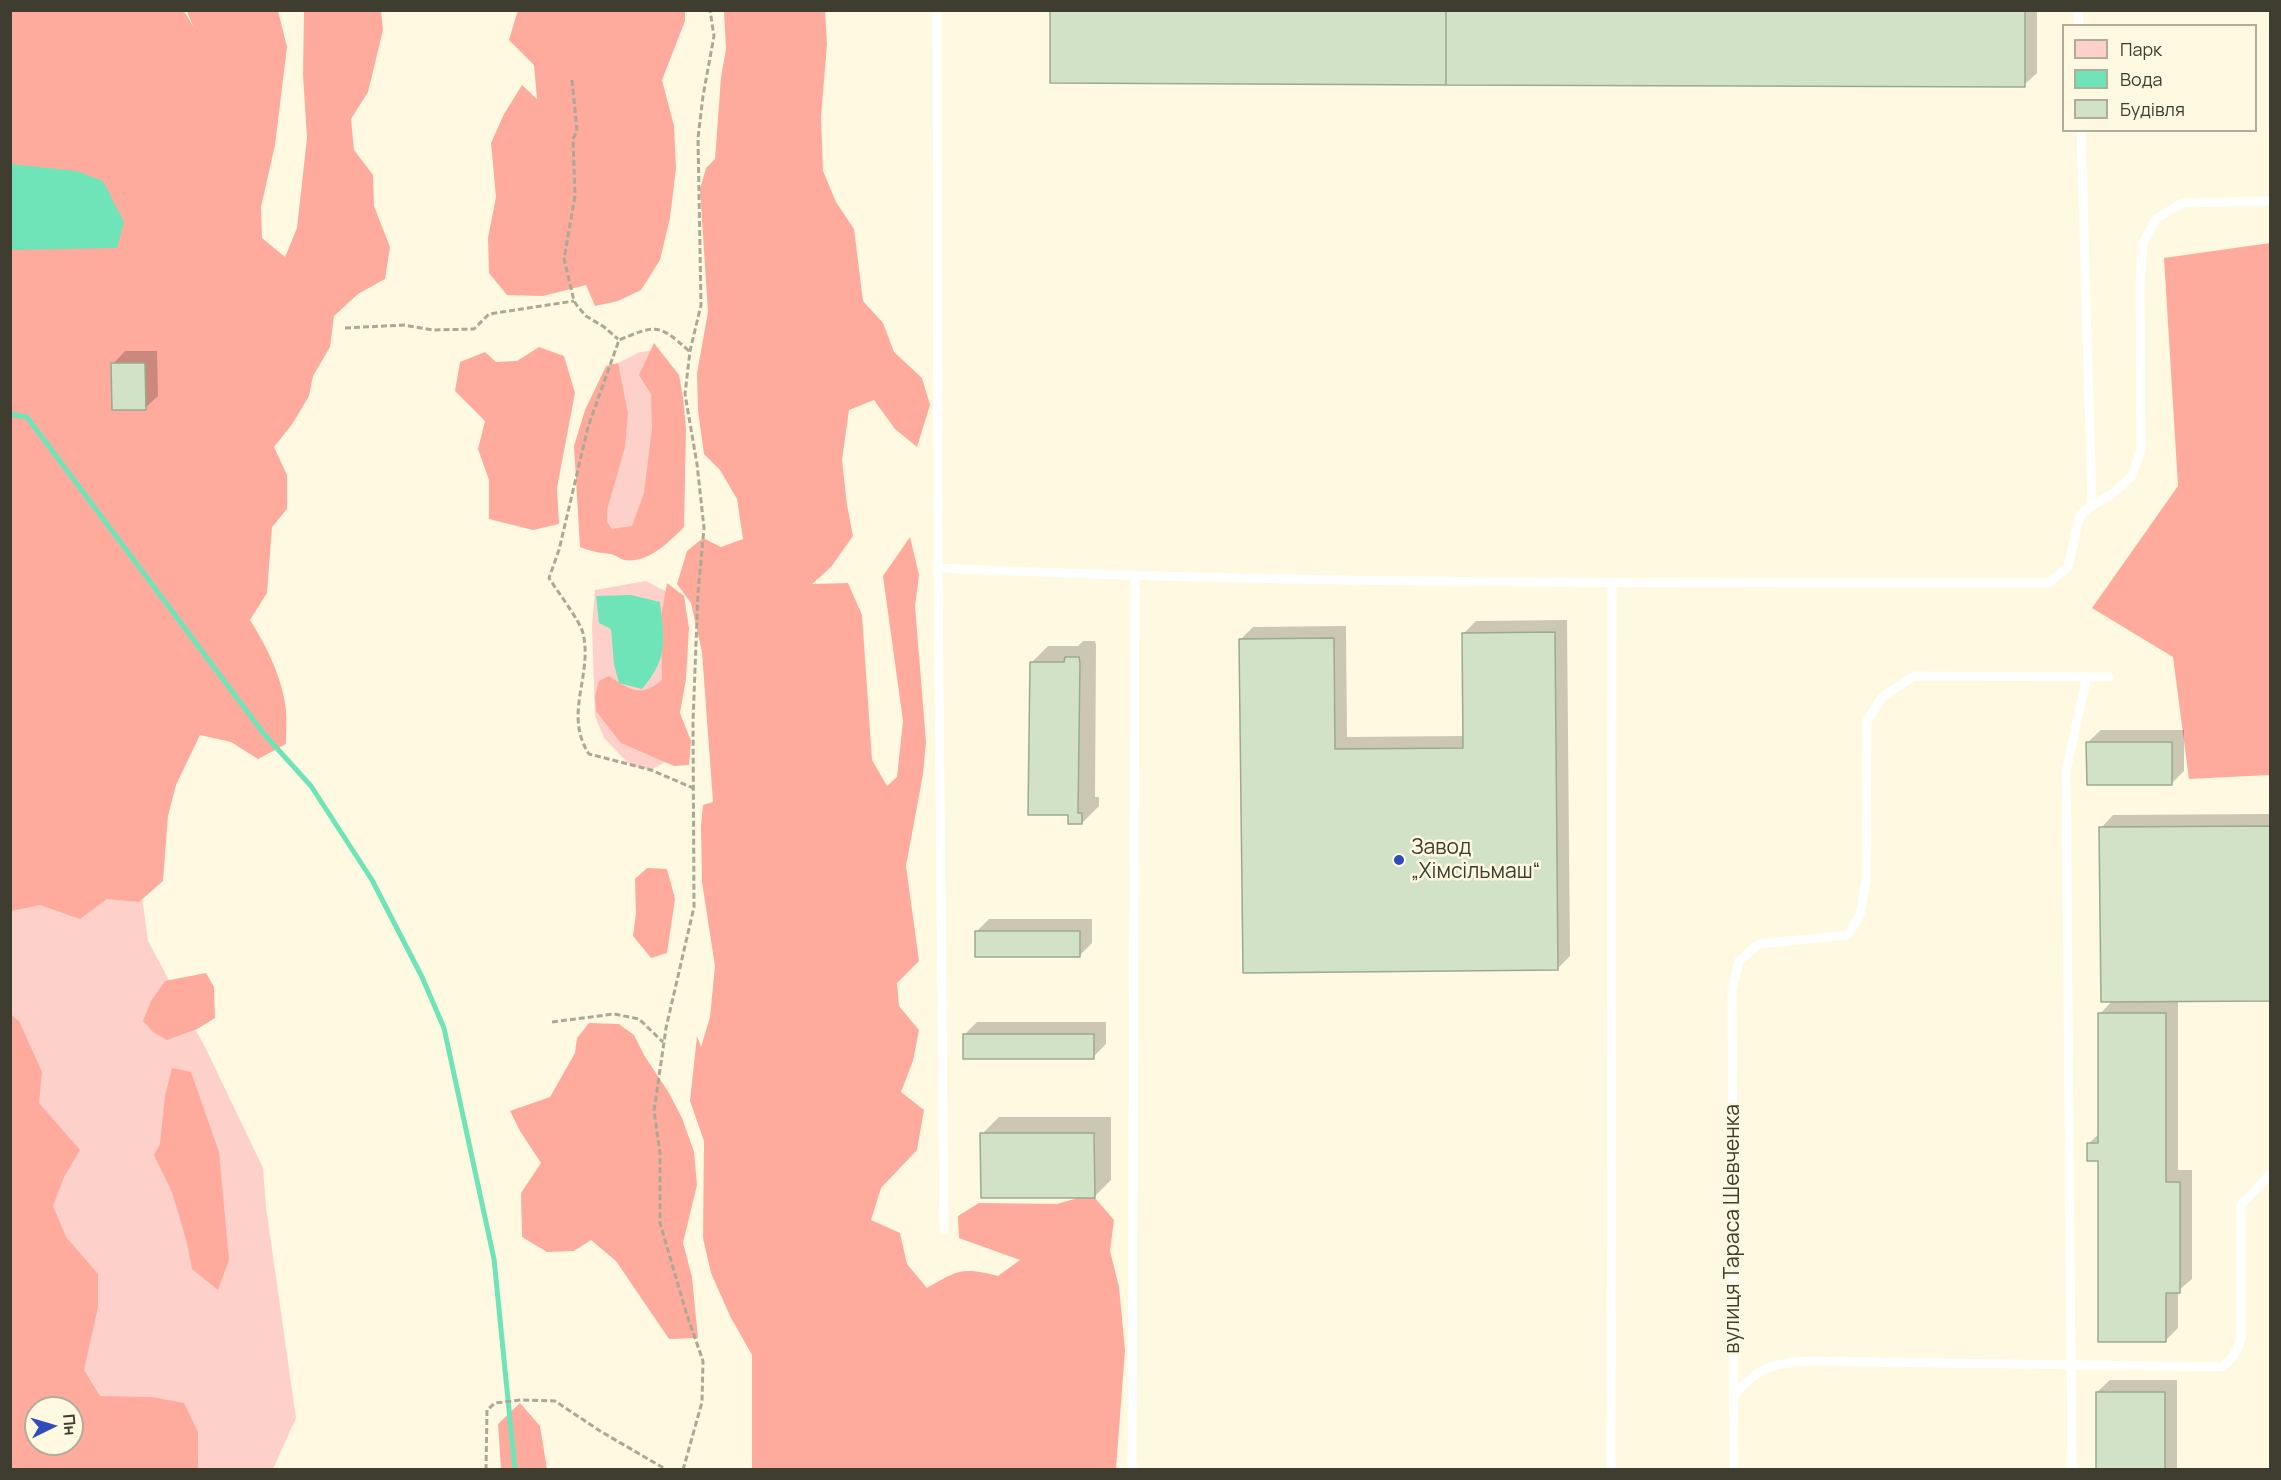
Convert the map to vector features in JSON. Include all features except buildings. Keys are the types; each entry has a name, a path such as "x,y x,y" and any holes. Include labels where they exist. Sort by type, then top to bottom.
{"lane":[{"path":"937,10 938,568 944,1229"},
{"path":"2081,132 2092,505"},
{"path":"938,568 1135,577 1612,583 2048,583 2068,567 2080,515 2092,505 2111,495 2131,477 2141,451 2140,282 2143,243 2156,219 2182,203 2271,201"},
{"path":"1132,1470 1135,577"},
{"path":"1611,1470 1612,583"},
{"name":"вулиця Тараса Шевченка","path":"1734,1470 1732,989 1739,961 1759,944 1848,935 1860,915 1866,880 1867,722 1882,696 1914,676 2087,676"},
{"path":"2072,1470 2066,771 2087,676 2109,676"},
{"path":"1734,1396 1749,1378 1763,1370 1780,1364 1804,1361 2221,1367 2229,1363 2236,1354 2241,1338 2241,1205 2271,1174"}],"path":[{"path":"683,1470 702,1402 703,1361 660,1223 660,1153 654,1111 664,1042 694,907 693,721 704,528 697,464 685,394 690,351 701,305 698,138 714,36 710,10"},
{"path":"572,80 577,131 573,139 575,196 564,259 574,301 586,316 619,340"},
{"path":"345,328 404,325 433,330 474,329 489,314 574,301"},
{"path":"690,351 669,333 648,328 619,340 588,427 559,550 549,579 583,632 584,678 577,701 580,741 589,754 608,761 651,770 693,788"},
{"path":"552,1022 614,1014 639,1019 664,1042"},
{"path":"486,1470 487,1410 495,1403 520,1400 555,1401 600,1431 667,1470"}],"green space":[{"path":"658,350 669,474 614,555 593,471 610,379 618,363 640,352"},
{"path":"646,581 667,592 672,744 665,762 651,770 630,765 604,738 595,716 592,626 595,590"},
{"path":"114,692 148,941 206,1049 263,1168 266,1207 296,1418 273,1469 11,1469 10,697"}],"shaded area":[{"path":"521,10 685,11 685,21 662,80 674,126 676,168 670,218 660,260 641,290 618,301 595,306 586,285 543,296 507,295 489,273 488,238 496,197 491,143 504,114 522,85 537,99 534,65 509,40 517,13"},
{"path":"11,11 184,11 193,26 187,11 278,11 287,47 275,145 261,207 262,238 285,257 297,228 307,138 303,75 304,11 381,11 383,30 368,92 351,119 354,150 373,175 374,206 390,247 385,279 358,294 334,316 330,347 313,376 309,396 293,423 274,447 287,475 287,509 272,527 267,593 250,620 268,652 282,687 286,711 286,744 258,759 231,742 200,735 176,785 168,816 163,881 139,902 107,899 80,919 40,905 11,911"},
{"path":"724,11 825,11 827,44 821,117 823,171 836,202 854,229 863,301 883,323 894,352 922,378 930,405 917,447 895,429 874,400 849,410 842,460 853,536 831,567 812,584 848,583 862,615 872,760 887,786 897,777 903,721 883,576 910,537 919,575 915,606 926,742 923,774 906,866 919,961 897,983 899,1006 919,1030 913,1061 901,1092 924,1110 917,1150 881,1188 871,1220 900,1233 907,1264 927,1288 946,1277 961,1272 998,1276 1020,1260 959,1238 958,1216 979,1203 1057,1204 1095,1193 1095,1198 1114,1220 1110,1251 1119,1287 1125,1350 1116,1469 752,1469 752,1355 730,1316 711,1273 703,1238 704,1141 690,1101 697,1036 701,1047 710,1017 715,966 702,882 701,825 703,805 713,802 702,652 691,603 677,584 687,551 703,538 721,547 743,539 737,499 720,470 704,454 698,410 697,373 708,312 700,189 706,168 715,159 721,77 726,49"},
{"path":"2270,243 2270,775 2189,779 2173,657 2092,608 2178,486 2164,258"},
{"path":"654,343 679,375 683,397 686,429 684,527 665,545 650,555 641,559 624,560 580,547 574,446 585,410 606,366 618,363 628,413 625,447 607,510 607,522 612,529 632,526 644,493 652,428 651,394 639,375"},
{"path":"539,347 564,356 575,393 557,488 559,524 533,530 489,519 489,480 478,449 485,421 455,391 460,362 485,352 496,362 517,361"},
{"path":"667,583 684,596 689,628 686,679 680,713 691,741 689,765 674,766 621,743 596,711 595,696 599,681 609,676 636,690 648,689 662,680 661,617"},
{"path":"647,868 667,869 675,899 667,953 651,958 633,936 636,913 635,879"},
{"path":"206,973 214,987 215,1018 197,1029 167,1040 153,1032 143,1021 151,1001 165,981"},
{"path":"10,1014 19,1021 42,1072 39,1103 80,1150 64,1177 53,1206 66,1237 98,1274 98,1307 84,1370 100,1396 152,1397 184,1403 198,1432 198,1469 11,1469"},
{"path":"589,1023 619,1024 634,1035 682,1118 694,1152 697,1185 683,1243 692,1277 698,1338 669,1339 616,1261 591,1240 574,1251 547,1252 522,1237 521,1193 541,1163 510,1111 550,1097 575,1053 577,1038"},
{"path":"172,1068 191,1072 219,1152 229,1260 218,1290 192,1269 172,1192 154,1155 160,1144 165,1096"},
{"path":"520,1403 540,1426 547,1469 501,1469 498,1424"}],"water":[{"path":"10,164 77,171 103,181 124,222 117,248 11,250"},
{"path":"631,595 660,602 663,627 661,657 651,678 642,689 619,683 614,664 611,629 599,623 596,596"}],"waterway":[{"path":"10,414 27,417 264,734 311,786 372,880 422,977 444,1028 494,1259 515,1470"}],"place":[{"name":"Завод „Хімсільмаш“","path":"1399,860"}]}
